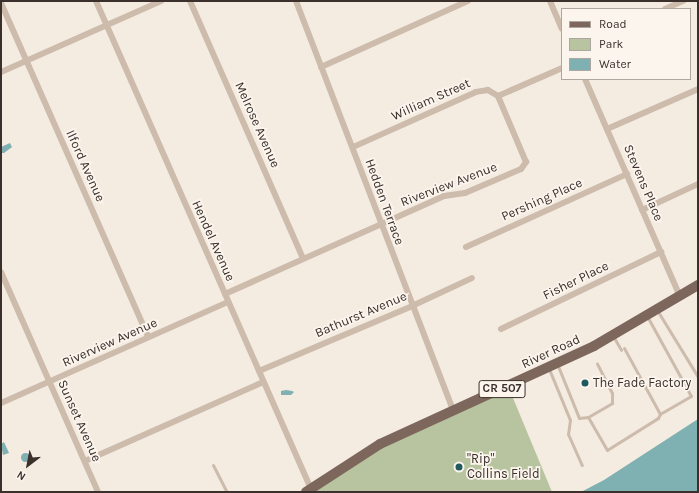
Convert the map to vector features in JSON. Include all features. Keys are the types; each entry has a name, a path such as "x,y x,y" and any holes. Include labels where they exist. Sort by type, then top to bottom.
{"main road":[{"name":"River Road","path":"308,491 380,444 553,366 612,336 698,285"}],"street":[{"name":"Hendel Avenue","path":"96,1 259,371 308,491"},
{"path":"1,72 161,1"},
{"name":"Melrose Avenue","path":"190,1 303,258"},
{"name":"Hedden Terrace","path":"296,1 380,224 453,410"},
{"path":"321,67 468,1"},
{"path":"550,1 561,27"},
{"path":"667,8 683,1"},
{"name":"Ilford Avenue","path":"1,3 148,337"},
{"path":"498,96 561,68"},
{"name":"Stevens Place","path":"585,80 680,296"},
{"path":"607,129 698,89"},
{"name":"William Street","path":"352,147 476,92 488,90 498,96"},
{"name":"Riverview Avenue","path":"225,294 444,196 465,193 524,168 526,162 498,96"},
{"name":"Pershing Place","path":"466,247 627,174"},
{"path":"642,210 698,184"},
{"name":"Fisher Place","path":"501,329 661,252"},
{"name":"Sunset Avenue","path":"1,272 98,492"},
{"name":"Bathurst Avenue","path":"259,371 412,306 472,278"},
{"name":"Riverview Avenue","path":"1,403 228,302"},
{"path":"85,461 263,382"}],"lane":[{"path":"657,310 698,377"},
{"path":"588,417 607,450 658,418 660,414 691,396 646,316"},
{"path":"612,336 623,349 660,414"},
{"path":"553,366 579,418 588,417 612,403 612,393 597,364"},
{"path":"553,366 570,420 568,434 582,466"},
{"path":"213,465 227,492"}],"green space":[{"path":"508,386 552,492 306,492 357,458"}],"water":[{"path":"10,143 12,147 4,153 1,153 1,147"},
{"path":"286,390 294,392 291,395 281,395 281,391"},
{"path":"698,419 698,492 581,492 604,480"},
{"path":"4,442 9,453 3,455 1,444"},
{"path":"25,452 30,457 25,462 20,457"}],"place":[{"name":"The Fade Factory","path":"585,383"},
{"name":"\"Rip\" Collins Field","path":"459,467"}]}
